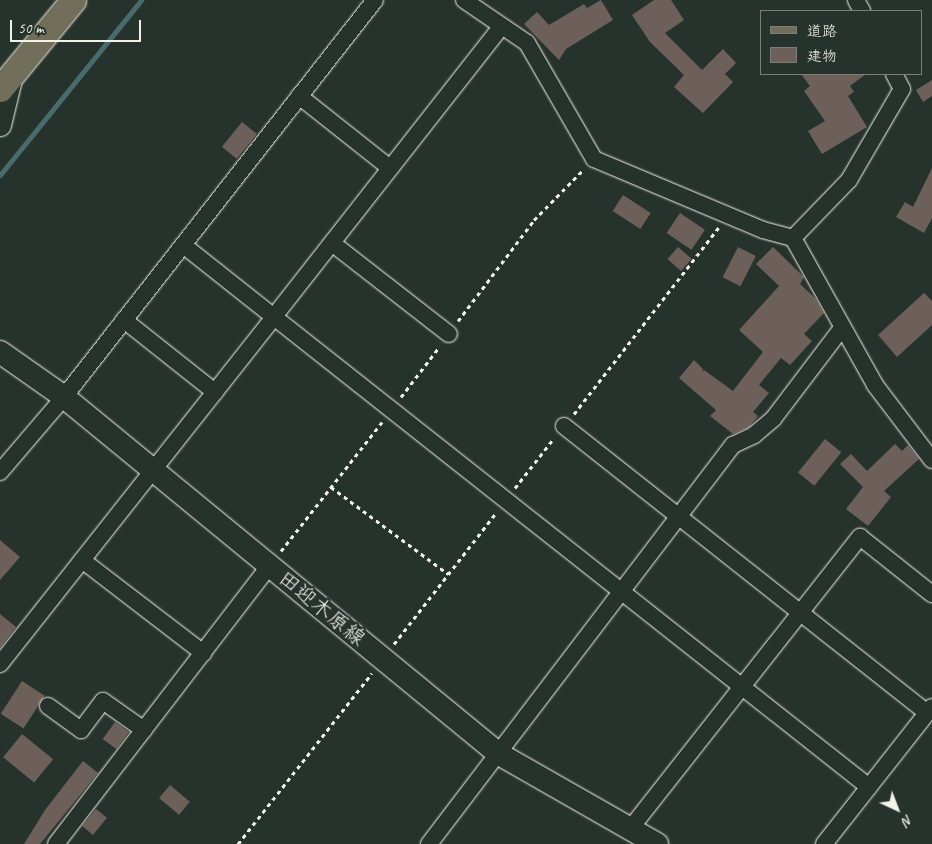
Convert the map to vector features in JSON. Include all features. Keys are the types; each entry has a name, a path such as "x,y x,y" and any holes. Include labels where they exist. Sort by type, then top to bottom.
{"main road":[{"path":"0,125 6,82 73,0"},
{"name":"田迎木原線","path":"0,352 64,397 500,754 656,844"}],"street":[{"path":"0,472 64,397 375,0"},
{"path":"464,0 527,43 594,159 728,215 793,238 875,385 932,460"},
{"path":"0,664 501,27"},
{"path":"793,238 849,180 902,89 895,75"},
{"path":"299,96 390,168"},
{"path":"332,243 449,334"},
{"path":"183,245 505,502 869,787"},
{"path":"124,320 214,392"},
{"path":"429,844 500,754 733,446 754,435 772,419 842,328"},
{"path":"564,426 800,614 930,710 824,844"},
{"path":"630,829 860,537 932,594"},
{"path":"82,560 203,653"},
{"path":"56,844 270,565"},
{"path":"48,706 81,730 103,701 144,730"}],"path":[{"path":"270,565 449,334 534,220 594,159"},
{"path":"238,844 728,215"},
{"path":"331,487 448,574"}],"building":[{"path":"601,0 613,20 566,49 559,60 524,24 537,12 549,25 584,4 587,8"},
{"path":"654,0 671,0 684,20 665,33 702,70 723,49 736,63 725,74 733,82 703,113 674,87 684,75 650,42 632,15"},
{"path":"802,75 865,75 850,86 854,92 848,96 867,127 822,154 808,131 825,121 804,91 810,86"},
{"path":"932,80 932,96 923,102 916,90"},
{"path":"242,122 257,134 237,159 222,147"},
{"path":"932,168 932,218 924,233 896,217 905,202 913,207"},
{"path":"623,195 651,213 640,229 613,211"},
{"path":"680,213 705,230 691,250 667,233"},
{"path":"678,247 692,259 681,271 668,259"},
{"path":"738,247 756,256 740,286 723,277"},
{"path":"773,247 804,277 800,284 815,298 824,313 804,334 812,341 790,365 781,358 759,385 769,393 753,412 758,416 749,427 733,434 710,416 716,410 679,378 694,360 703,369 702,372 704,370 733,391 763,352 739,330 779,286 756,264"},
{"path":"924,293 932,301 932,325 897,357 878,335"},
{"path":"825,439 841,452 814,486 798,472"},
{"path":"895,444 902,451 908,445 919,459 884,491 891,497 868,526 846,509 863,487 840,464 851,454 867,471"},
{"path":"0,540 20,557 0,580"},
{"path":"0,614 16,627 0,648"},
{"path":"22,681 45,696 23,728 1,714"},
{"path":"115,722 129,732 116,749 103,739"},
{"path":"22,734 53,759 34,782 3,757"},
{"path":"83,761 98,773 40,844 24,844 45,810"},
{"path":"170,785 190,802 179,815 159,798"},
{"path":"96,809 107,818 93,835 82,826"}],"waterway":[{"path":"0,175 141,0"}]}
